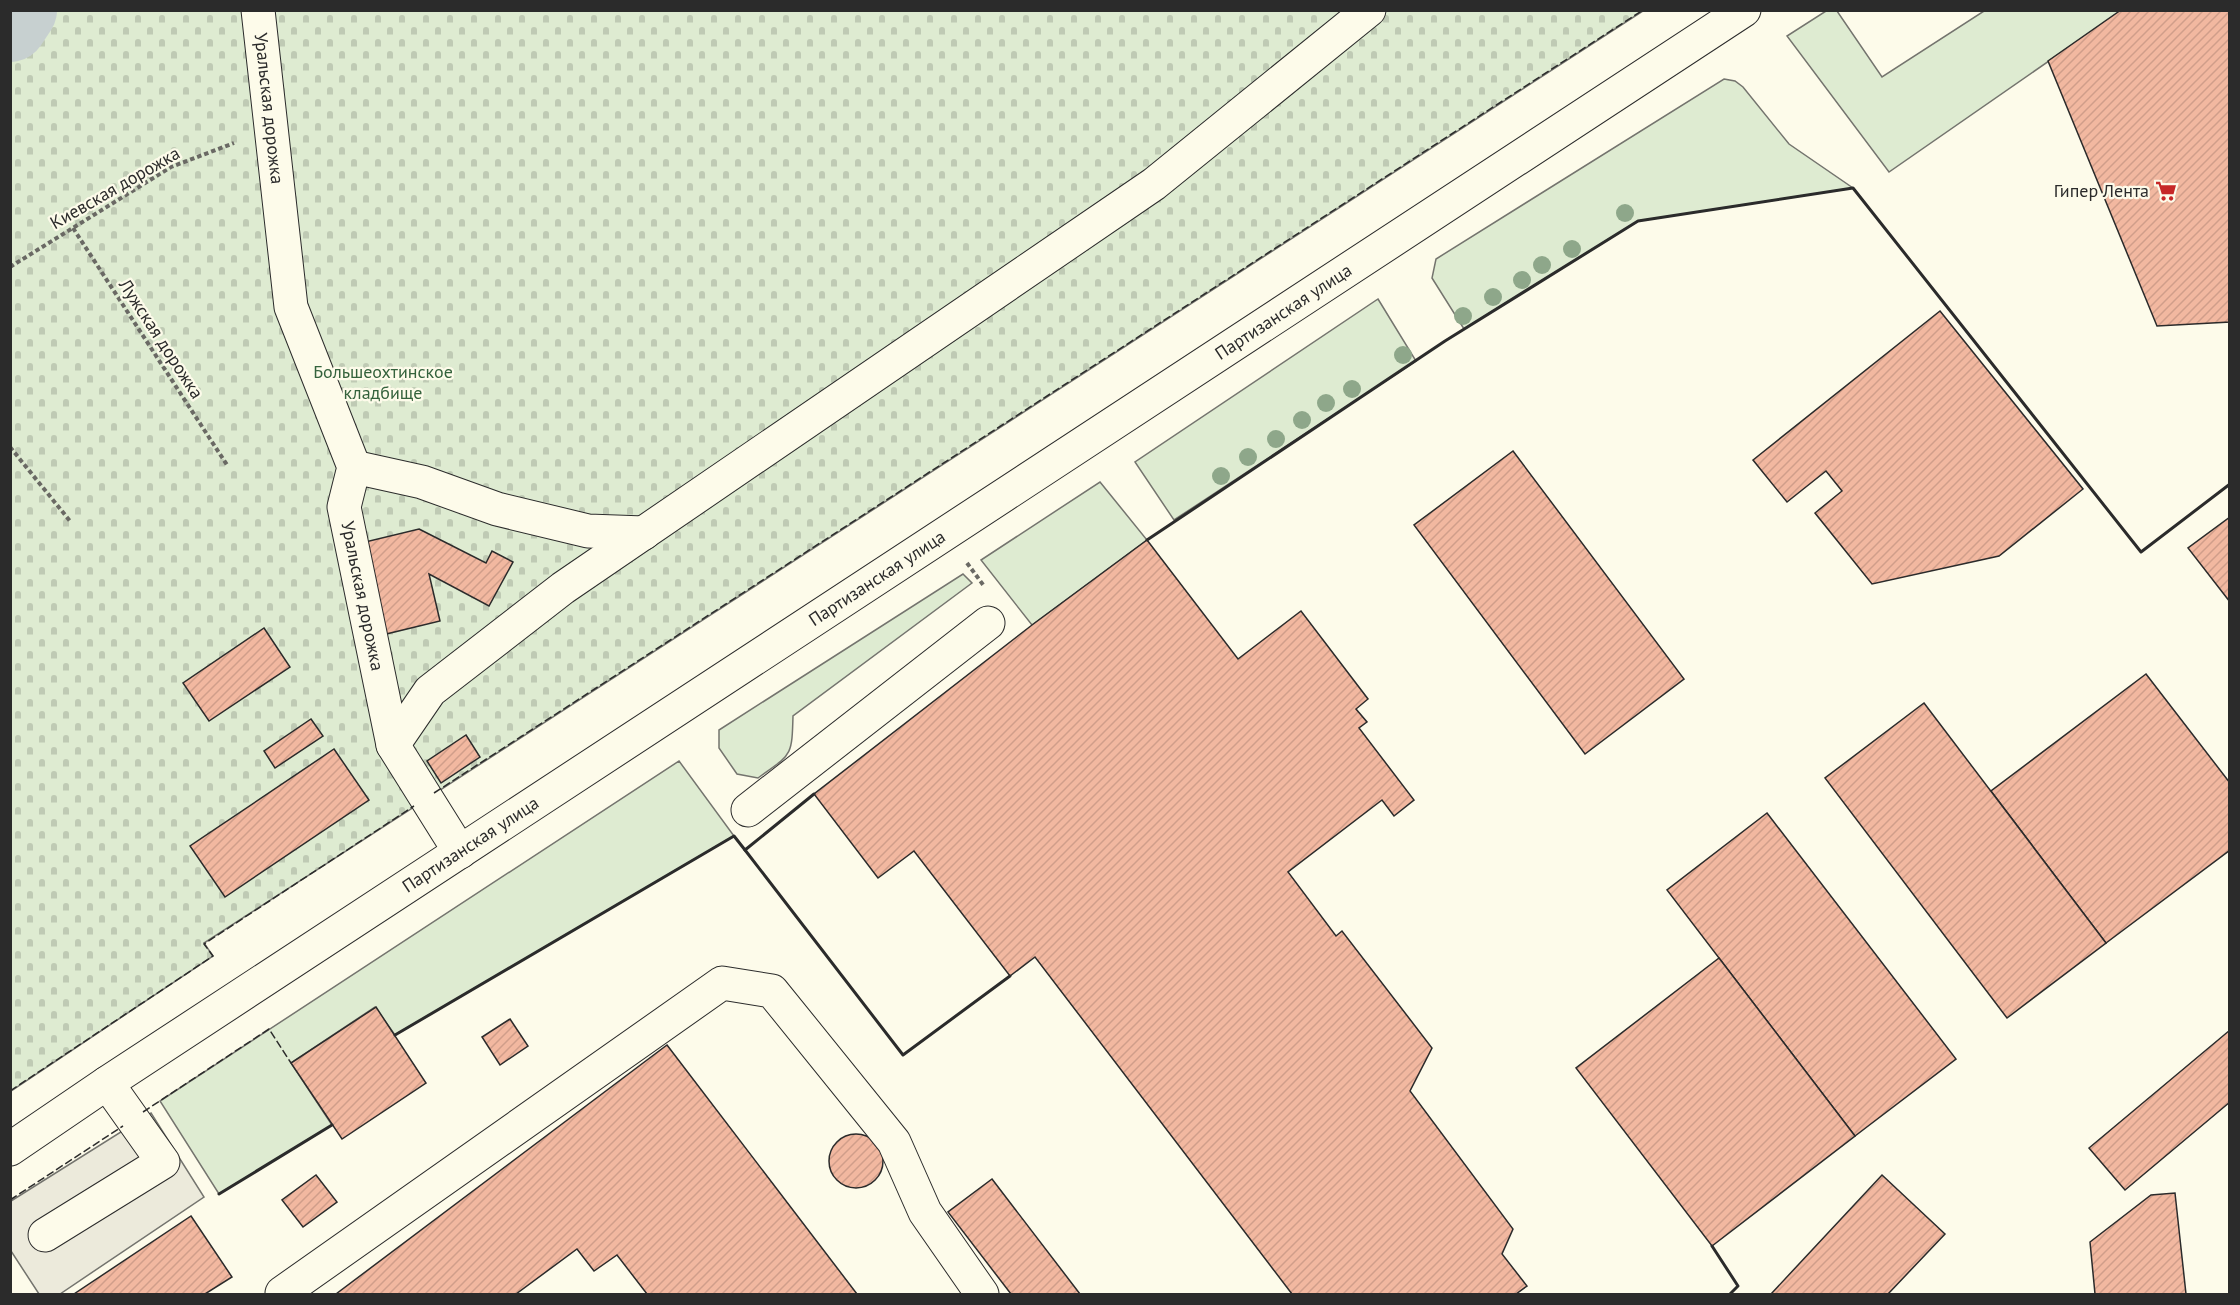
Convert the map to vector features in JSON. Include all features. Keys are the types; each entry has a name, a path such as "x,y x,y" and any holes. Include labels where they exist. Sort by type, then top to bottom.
{"street":[{"name":"Уральская дорожка","path":"258,10 291,307 354,467 344,507 393,745 460,852"},
{"path":"393,745 430,691 563,588 1154,184 1369,10"},
{"name":"Партизанская улица","path":"10,1149 107,1083 1744,10"},
{"path":"354,467 422,482 497,509 588,531 644,533"},
{"path":"748,810 988,623"},
{"path":"282,1293 722,983 772,991 894,1142 925,1212 982,1294"},
{"path":"45,1235 163,1162 107,1083"}],"path":[{"name":"Киевская дорожка","path":"10,267 171,167 271,129"},
{"name":"Лужская дорожка","path":"73,228 227,465"},
{"path":"10,447 70,521"}],"green space":[{"name":"Большеохтинское кладбище","path":"11,11 1643,11 204,943 213,956 11,1091"},
{"path":"1826,11 1837,11 1882,77 1984,11 2121,11 1889,172 1787,36"},
{"path":"1724,79 1735,81 1743,87 1789,144 1853,188 1638,221 1464,329 1432,278 1436,259"},
{"path":"1378,299 1416,361 1174,520 1135,462"},
{"path":"1100,482 1147,540 1032,625 981,560"},
{"path":"963,574 972,583 793,716 792,740 788,754 783,759 758,778 737,774 719,748 719,730"},
{"path":"679,761 734,836 395,1035 375,1007 291,1063 332,1125 219,1194 160,1101"}],"shaded area":[{"path":"151,1113 204,1197 60,1294 39,1294 11,1251 11,1201"}],"building":[{"name":"Гипер Лента","path":"2121,10 2230,10 2230,322 2157,326 2048,61"},
{"path":"1940,311 2083,489 1999,556 1872,584 1815,513 1842,491 1826,471 1787,502 1753,460"},
{"path":"1513,451 1684,679 1585,754 1414,525"},
{"path":"2230,517 2230,602 2188,548"},
{"path":"419,529 486,563 492,551 513,562 489,606 429,574 440,621 382,635 361,543"},
{"path":"1147,540 1238,659 1301,611 1368,699 1356,709 1367,722 1359,728 1414,800 1394,816 1382,800 1288,872 1336,936 1342,931 1432,1048 1410,1091 1513,1229 1502,1254 1527,1286 1516,1294 1292,1294 1035,957 1010,976 914,851 878,878 814,794 1032,625"},
{"path":"264,628 290,667 209,721 183,683"},
{"path":"2146,674 2230,783 2230,850 2106,943 1991,791"},
{"path":"1924,703 2106,943 2007,1018 1825,778"},
{"path":"311,719 323,736 275,768 264,751"},
{"path":"466,735 480,757 441,783 427,761"},
{"path":"334,749 369,800 225,897 190,846"},
{"path":"1767,813 1956,1059 1855,1136 1667,890"},
{"path":"1719,958 1855,1136 1712,1246 1576,1068"},
{"path":"376,1007 426,1083 342,1139 291,1063"},
{"path":"510,1019 528,1046 500,1065 482,1037"},
{"path":"2230,1030 2230,1102 2125,1190 2089,1148"},
{"path":"667,1045 857,1294 647,1294 617,1255 594,1271 577,1249 516,1294 336,1294"},
{"path":"856,1134 866,1136 875,1142 881,1151 883,1161 881,1171 875,1180 866,1186 856,1188 846,1186 837,1180 831,1171 829,1161 831,1151 837,1142 846,1136"},
{"path":"316,1175 337,1202 303,1227 282,1200"},
{"path":"1882,1175 1945,1234 1888,1294 1771,1294"},
{"path":"992,1179 1080,1294 1011,1294 948,1212"},
{"path":"2175,1193 2186,1294 2095,1294 2090,1242 2151,1195"},
{"path":"191,1216 232,1277 205,1294 74,1294"}],"waterway":[{"path":"10,25 20,10"}],"fence":[{"path":"434,793 1643,10"},
{"path":"10,1091 213,956 204,944 414,806"},
{"path":"143,1112 269,1029 291,1063"},
{"path":"10,1200 123,1126"}],"wall":[{"path":"1147,540 1445,341 1638,221 1853,188 2141,552 2230,484"},
{"path":"395,1035 734,836 745,850 814,794"},
{"path":"745,850 903,1055 1010,976"},
{"path":"219,1194 332,1125"},
{"path":"1712,1246 1738,1286 1730,1294"}],"place":[{"name":"Гипер Лента","path":"2166,191"}]}
